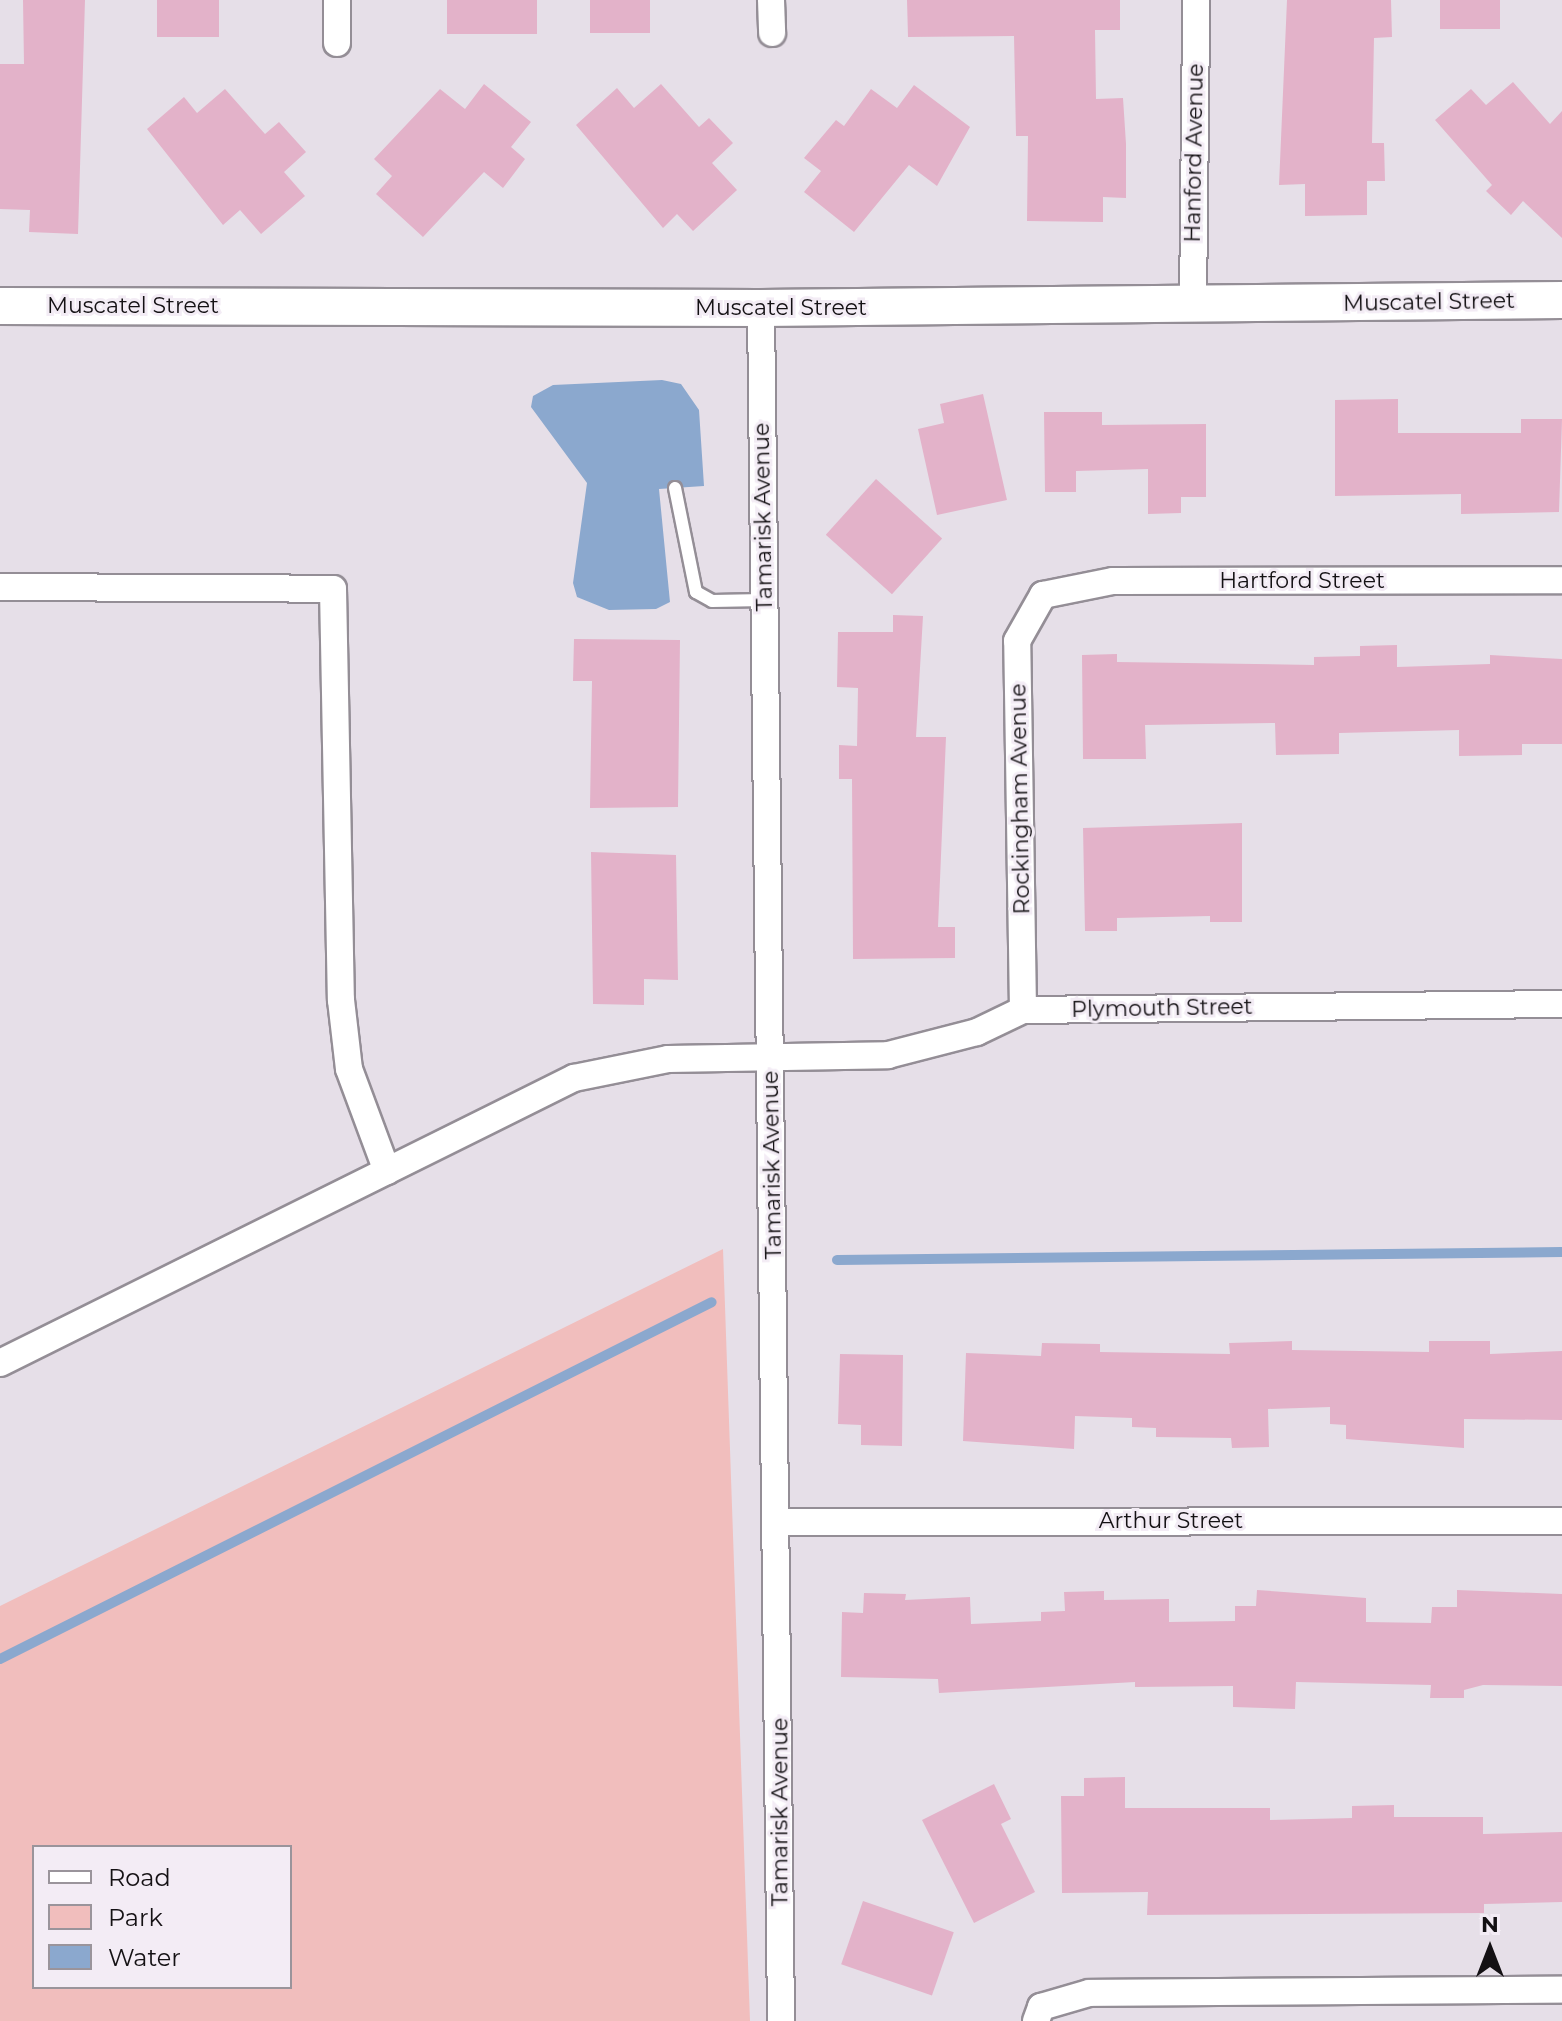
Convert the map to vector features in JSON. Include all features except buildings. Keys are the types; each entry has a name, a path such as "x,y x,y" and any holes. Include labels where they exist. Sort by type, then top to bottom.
{"street":[{"path":"337,0 337,43"},
{"path":"771,0 772,33"},
{"name":"Hanford Avenue","path":"1193,306 1196,0"},
{"name":"Muscatel Street","path":"0,306 761,308 1562,300"},
{"name":"Tamarisk Avenue","path":"761,308 770,1057 780,1522 781,2021"},
{"name":"Hartford Street","path":"1043,595 1113,581 1562,580"},
{"path":"0,587 333,589 341,1000 349,1069 387,1171"},
{"name":"Rockingham Avenue","path":"1023,1010 1017,641 1043,595"},
{"name":"Plymouth Street","path":"0,1363 574,1078 668,1059 888,1055 977,1032 1023,1010 1562,1004"},
{"name":"Arthur Street","path":"780,1522 1562,1521"},
{"path":"1036,2021 1041,2007 1089,1993 1562,1990"}],"lane":[{"path":"675,488 696,592 712,601 764,600"}],"green space":[{"path":"723,1249 750,2021 0,2021 0,1606"}],"water":[{"path":"662,380 681,384 699,410 704,486 659,489 670,602 656,609 609,610 577,597 573,583 587,483 531,407 533,396 553,385"}],"waterway":[{"path":"837,1260 1562,1252"},
{"path":"0,1659 712,1302"}]}
